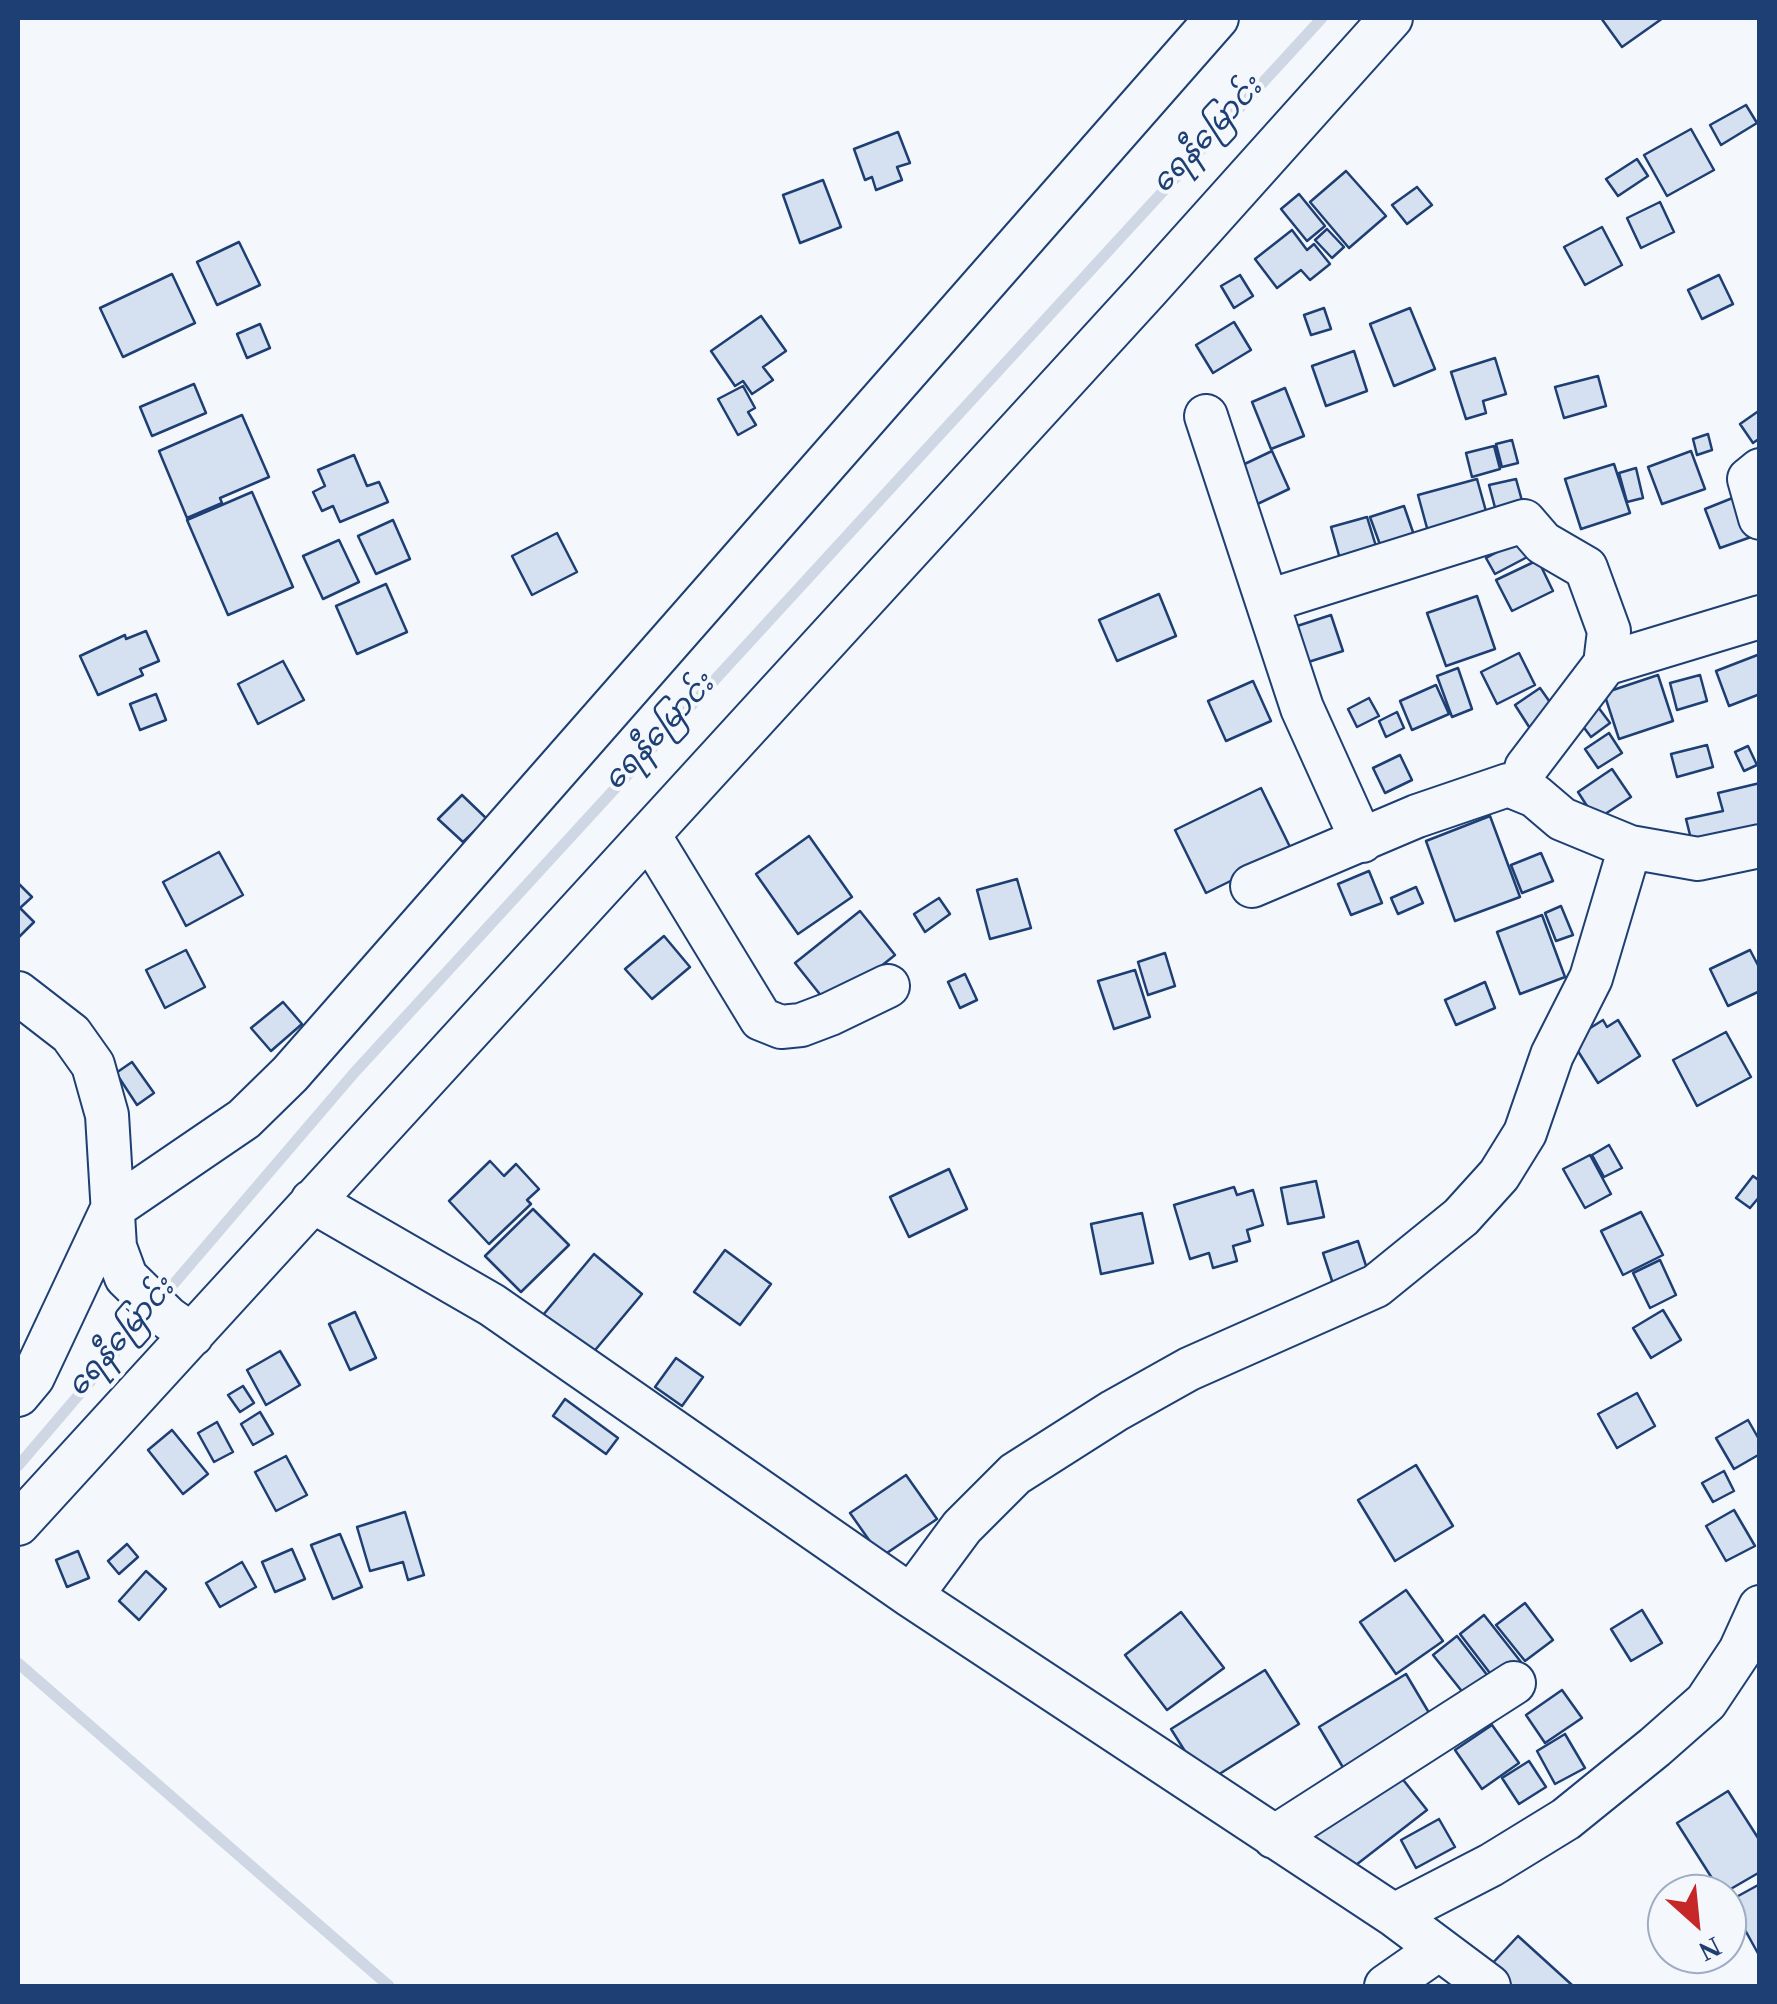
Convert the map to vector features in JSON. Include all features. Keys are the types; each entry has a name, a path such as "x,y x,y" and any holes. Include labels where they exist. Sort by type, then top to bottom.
{"street":[{"path":"18,1395 32,1376 112,1209 244,1119 290,1074 1217,18"},
{"path":"18,1524 180,1326 312,1201 1147,290 1391,18"},
{"path":"1206,416 1302,708 1362,841"},
{"path":"1760,470 1749,478 1760,518"},
{"path":"1268,601 1524,521 1543,543 1586,568 1610,631 1605,664 1526,768 1522,788"},
{"path":"1605,664 1760,617"},
{"path":"1252,886 1417,816 1508,785 1522,788 1562,818 1630,847 1698,859 1760,846"},
{"path":"649,834 761,1019 780,1027 800,1025 888,986"},
{"path":"911,1596 962,1527 1015,1474 1188,1369 1376,1286 1461,1217 1499,1175 1525,1132 1552,1055 1591,978 1630,847"},
{"path":"18,993 71,1034 93,1065 107,1115 115,1247 126,1277 180,1326"},
{"path":"312,1201 492,1305 911,1596 1394,1914 1490,1986"},
{"path":"1394,1914 1492,1866 1566,1819 1655,1748 1706,1702 1740,1651 1760,1607"},
{"path":"1274,1838 1514,1683"},
{"path":"1386,1986 1440,1949"}],"building":[{"path":"1601,18 1663,18 1622,47"},
{"path":"1746,105 1757,123 1721,145 1710,125"},
{"path":"1691,129 1714,170 1667,196 1644,155"},
{"path":"898,132 910,163 897,167 902,180 876,190 872,177 865,180 854,149"},
{"path":"1637,159 1648,176 1618,196 1606,179"},
{"path":"1346,171 1386,216 1349,248 1310,202"},
{"path":"823,180 841,227 800,243 783,195"},
{"path":"1417,187 1432,205 1407,224 1392,205"},
{"path":"1299,194 1325,226 1307,241 1281,209"},
{"path":"1660,202 1674,232 1641,248 1627,218"},
{"path":"1602,227 1622,265 1585,285 1564,247"},
{"path":"1327,229 1344,247 1332,258 1315,240"},
{"path":"1292,230 1307,250 1314,244 1330,264 1310,280 1301,270 1277,288 1255,259"},
{"path":"239,242 260,285 217,305 197,262"},
{"path":"172,274 195,323 123,357 100,308"},
{"path":"1240,275 1253,296 1234,308 1221,286"},
{"path":"1719,275 1733,304 1702,319 1688,290"},
{"path":"1324,308 1331,329 1311,335 1304,315"},
{"path":"1410,308 1435,369 1394,386 1370,324"},
{"path":"761,316 786,351 763,367 773,380 752,394 743,381 735,386 711,351"},
{"path":"1234,322 1251,350 1213,373 1196,345"},
{"path":"260,324 270,348 247,358 237,334"},
{"path":"1354,351 1367,391 1326,406 1312,366"},
{"path":"1495,358 1506,394 1483,401 1486,413 1466,419 1451,372"},
{"path":"1598,376 1606,406 1564,418 1555,387"},
{"path":"194,384 206,413 152,436 140,407"},
{"path":"743,386 755,408 748,412 756,425 738,435 718,399"},
{"path":"1285,388 1304,436 1271,449 1252,402"},
{"path":"1760,410 1760,438 1753,443 1740,424"},
{"path":"242,415 269,477 220,498 222,503 187,518 159,451"},
{"path":"1708,434 1712,450 1697,455 1693,439"},
{"path":"1512,440 1518,463 1502,467 1496,444"},
{"path":"1494,446 1500,469 1472,477 1466,453"},
{"path":"1272,451 1289,489 1249,508 1232,470"},
{"path":"1691,451 1705,489 1662,504 1648,467"},
{"path":"354,455 367,486 379,482 388,502 340,522 333,506 322,511 313,492 325,486 318,470"},
{"path":"1614,464 1630,513 1581,529 1565,479"},
{"path":"1636,468 1643,498 1627,502 1619,473"},
{"path":"1477,479 1489,522 1430,539 1418,495"},
{"path":"1516,479 1524,508 1497,515 1489,485"},
{"path":"252,492 293,587 228,615 187,520"},
{"path":"1735,497 1751,537 1720,548 1705,509"},
{"path":"1404,506 1415,538 1382,550 1370,517"},
{"path":"1367,517 1379,556 1342,566 1331,527"},
{"path":"393,520 410,559 376,574 358,536"},
{"path":"557,533 577,572 532,595 512,556"},
{"path":"1524,538 1533,554 1495,574 1486,558"},
{"path":"339,540 359,582 323,599 303,556"},
{"path":"1538,560 1553,591 1512,611 1496,580"},
{"path":"386,584 407,632 357,654 336,606"},
{"path":"1159,594 1176,636 1117,661 1099,620"},
{"path":"1477,596 1495,649 1446,666 1427,613"},
{"path":"1331,615 1343,651 1302,664 1291,628"},
{"path":"146,631 159,661 140,669 143,675 98,695 80,656 125,635 126,639"},
{"path":"1519,653 1535,685 1497,704 1481,672"},
{"path":"1760,654 1760,694 1729,706 1716,671"},
{"path":"283,661 304,700 258,724 238,684"},
{"path":"1458,668 1472,709 1452,717 1437,676"},
{"path":"1658,675 1673,721 1619,739 1604,693"},
{"path":"1700,675 1707,701 1677,710 1670,683"},
{"path":"1253,681 1271,721 1226,741 1208,701"},
{"path":"1436,685 1449,714 1412,730 1400,701"},
{"path":"1540,688 1559,715 1533,733 1515,705"},
{"path":"156,694 166,720 140,730 130,704"},
{"path":"1369,698 1379,716 1357,727 1348,709"},
{"path":"1595,703 1610,723 1591,737 1576,717"},
{"path":"1397,712 1404,728 1386,737 1379,721"},
{"path":"1609,733 1622,753 1598,768 1585,749"},
{"path":"1707,745 1713,767 1677,777 1671,754"},
{"path":"1748,746 1757,765 1744,771 1735,752"},
{"path":"1400,755 1412,780 1385,793 1373,768"},
{"path":"1612,769 1631,797 1596,820 1578,792"},
{"path":"1760,783 1760,836 1694,851 1686,819 1723,811 1718,793"},
{"path":"1261,788 1292,851 1206,893 1175,830"},
{"path":"462,795 487,819 463,842 438,819"},
{"path":"1490,816 1520,897 1455,921 1426,841"},
{"path":"809,836 852,897 798,934 756,874"},
{"path":"219,852 243,895 186,926 163,882"},
{"path":"1541,853 1553,881 1522,893 1511,865"},
{"path":"1369,871 1382,903 1351,915 1338,884"},
{"path":"1017,879 1031,928 990,939 977,890"},
{"path":"18,883 32,897 20,908 34,922 18,938"},
{"path":"1416,887 1423,903 1398,914 1391,898"},
{"path":"939,898 950,914 925,932 914,914"},
{"path":"1561,906 1573,935 1556,941 1545,913"},
{"path":"860,911 895,955 830,1007 795,963"},
{"path":"1542,915 1565,977 1520,994 1497,932"},
{"path":"664,936 690,967 652,999 625,969"},
{"path":"186,950 205,987 165,1008 146,970"},
{"path":"1750,950 1760,969 1760,991 1728,1006 1710,969"},
{"path":"1165,953 1175,986 1148,995 1138,962"},
{"path":"1135,970 1150,1017 1114,1029 1098,981"},
{"path":"965,974 977,1000 960,1008 948,982"},
{"path":"1485,982 1495,1008 1456,1025 1445,1000"},
{"path":"283,1002 302,1024 271,1051 251,1028"},
{"path":"1603,1020 1607,1027 1618,1020 1640,1056 1598,1083 1571,1040"},
{"path":"1726,1032 1751,1077 1697,1106 1673,1060"},
{"path":"132,1062 154,1093 137,1105 116,1073"},
{"path":"1609,1145 1622,1168 1604,1177 1592,1155"},
{"path":"1590,1155 1611,1194 1585,1208 1563,1169"},
{"path":"490,1161 504,1176 516,1164 539,1189 527,1200 531,1204 489,1244 449,1201"},
{"path":"949,1169 967,1209 909,1237 890,1197"},
{"path":"1753,1176 1760,1181 1760,1196 1750,1208 1736,1198"},
{"path":"1316,1181 1324,1217 1288,1224 1281,1188"},
{"path":"1234,1187 1237,1195 1253,1190 1263,1225 1247,1230 1250,1241 1233,1246 1237,1261 1213,1268 1209,1253 1190,1259 1174,1205"},
{"path":"533,1209 569,1245 521,1292 485,1256"},
{"path":"1641,1212 1663,1255 1623,1275 1601,1231"},
{"path":"1142,1213 1153,1263 1101,1274 1091,1224"},
{"path":"1358,1241 1369,1275 1334,1287 1323,1253"},
{"path":"725,1250 771,1284 740,1325 694,1292"},
{"path":"594,1254 642,1294 586,1361 538,1321"},
{"path":"1660,1260 1676,1295 1650,1308 1633,1273"},
{"path":"1663,1310 1681,1340 1651,1358 1633,1328"},
{"path":"355,1312 376,1358 350,1370 329,1324"},
{"path":"280,1351 300,1385 266,1405 247,1370"},
{"path":"676,1358 703,1377 682,1406 655,1387"},
{"path":"243,1386 254,1403 240,1412 228,1395"},
{"path":"1637,1393 1655,1426 1617,1448 1598,1414"},
{"path":"565,1399 618,1438 606,1454 553,1416"},
{"path":"260,1412 273,1434 253,1445 241,1424"},
{"path":"1748,1420 1760,1441 1760,1454 1734,1469 1716,1438"},
{"path":"217,1422 233,1452 214,1462 198,1433"},
{"path":"172,1430 208,1474 183,1494 148,1450"},
{"path":"286,1456 307,1495 276,1511 255,1472"},
{"path":"1416,1465 1453,1526 1395,1561 1358,1500"},
{"path":"1724,1471 1734,1491 1713,1502 1702,1483"},
{"path":"906,1475 937,1519 881,1557 850,1513"},
{"path":"1734,1510 1755,1546 1726,1561 1706,1526"},
{"path":"405,1512 424,1575 408,1580 403,1562 370,1571 357,1527"},
{"path":"340,1534 362,1587 333,1599 311,1545"},
{"path":"127,1544 138,1557 119,1574 108,1561"},
{"path":"292,1549 305,1579 275,1592 262,1562"},
{"path":"78,1551 89,1578 67,1587 56,1560"},
{"path":"242,1562 256,1587 220,1607 206,1583"},
{"path":"146,1571 166,1589 139,1620 119,1601"},
{"path":"1406,1590 1443,1641 1396,1674 1360,1622"},
{"path":"1525,1603 1553,1640 1525,1661 1496,1625"},
{"path":"1642,1610 1662,1643 1631,1661 1611,1629"},
{"path":"1181,1612 1224,1668 1167,1710 1125,1655"},
{"path":"1484,1615 1521,1662 1496,1681 1460,1634"},
{"path":"1457,1636 1491,1680 1468,1699 1433,1655"},
{"path":"1265,1670 1299,1724 1205,1783 1171,1729"},
{"path":"1406,1674 1438,1728 1351,1781 1319,1727"},
{"path":"1562,1690 1582,1718 1545,1743 1526,1715"},
{"path":"1492,1725 1519,1763 1482,1789 1455,1750"},
{"path":"1565,1734 1585,1768 1555,1784 1537,1751"},
{"path":"1529,1761 1546,1787 1519,1804 1502,1778"},
{"path":"1393,1767 1427,1810 1343,1875 1310,1832"},
{"path":"1728,1791 1760,1841 1760,1872 1747,1880 1747,1874 1709,1874 1677,1823"},
{"path":"1439,1819 1455,1847 1416,1868 1401,1840"},
{"path":"1760,1884 1760,1957 1747,1934 1747,1891"},
{"path":"1518,1936 1572,1985 1511,1986 1489,1967"}],"waterway":[{"name":"ရေနီမြောင်း","path":"18,1466 354,1073 1322,18"},
{"name":"ရေနီမြောင်း","path":"18,1663 389,1986"}]}
